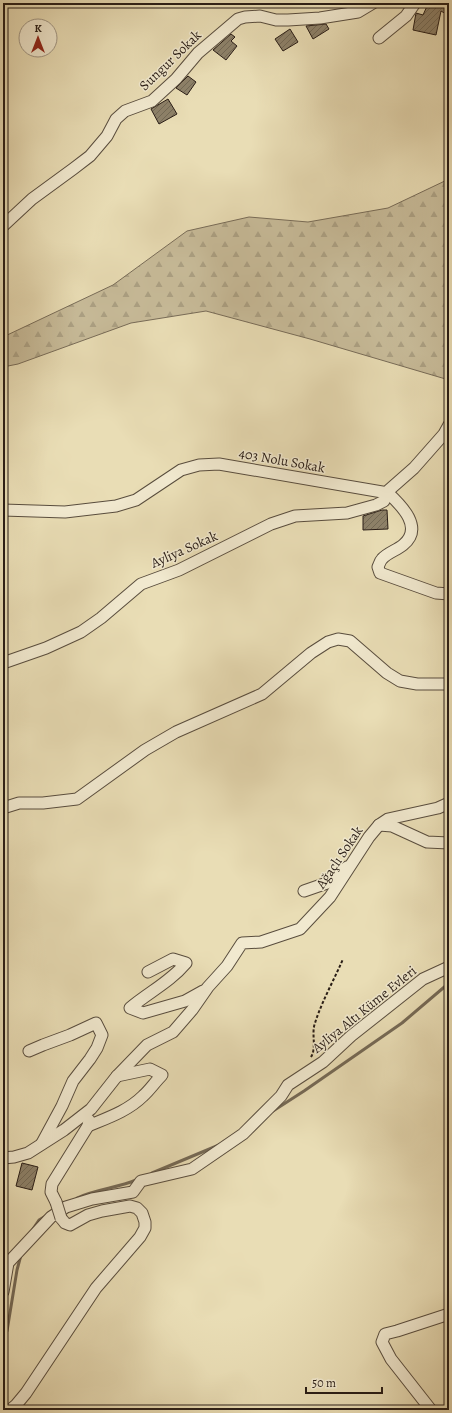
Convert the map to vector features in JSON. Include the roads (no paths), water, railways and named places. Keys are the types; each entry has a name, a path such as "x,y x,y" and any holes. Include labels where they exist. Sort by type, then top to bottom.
{"street":[{"name":"Sungur Sokak","path":"3,226 32,199 90,156 107,136 116,119 124,111 152,101 176,78 198,53 238,19 260,16 276,20 320,18 358,12 373,3"},
{"path":"380,38 406,16 415,3"},
{"name":"Ayliya Sokak","path":"3,663 46,648 81,632 101,618 141,584 179,570 271,524 295,516 347,513 376,505 384,501 389,490 414,468 444,434 449,425"},
{"name":"403 Nolu Sokak","path":"3,510 65,512 116,506 136,500 181,470 199,465 219,464 388,493"},
{"path":"388,493 400,505 412,526 410,538 403,545 381,559 378,567 380,574 436,593 449,594"},
{"path":"3,808 19,804 77,799 145,750 176,732 262,694 312,653 328,642 338,639 350,640 387,673 400,681 417,684 449,684"},
{"name":"Ağaçlı Sokak","path":"208,987 227,966 242,943 261,942 300,928 330,897 368,837 388,819 438,808 449,803"},
{"path":"379,826 392,826 428,842 449,844"},
{"path":"304,891 327,883 354,861"},
{"path":"148,972 173,959 186,964 178,974 130,1008 143,1013 185,1001 208,987"},
{"name":"Ayliya Altı Küme Evleri","path":"3,1292 8,1263 51,1217 66,1207 92,1199 133,1192 141,1181 192,1169 244,1134 281,1096 288,1085 323,1062 352,1036 423,979 449,967"},
{"path":"3,1158 28,1153 64,1130 91,1109 117,1076 148,1045 173,1032 192,1010 208,987"},
{"path":"29,1051 96,1023 102,1035 90,1060 73,1081 62,1106 40,1145"},
{"path":"88,1126 120,1113 132,1105 143,1096 162,1075 150,1069 117,1076"},
{"path":"10,1410 26,1393 96,1288 140,1237 145,1228 142,1213 136,1208 130,1206 88,1215 70,1225 65,1223 61,1218 51,1192 52,1184 88,1126 91,1109"},
{"path":"431,1410 391,1359 382,1342 385,1334 449,1314"}],"waterway":[{"path":"273,1111 402,1023 449,983"},
{"path":"152,1173 219,1145"},
{"path":"77,1198 136,1180"},
{"path":"33,1229 39,1220 44,1217"},
{"path":"3,1337 7,1331 17,1270 21,1255"}]}
